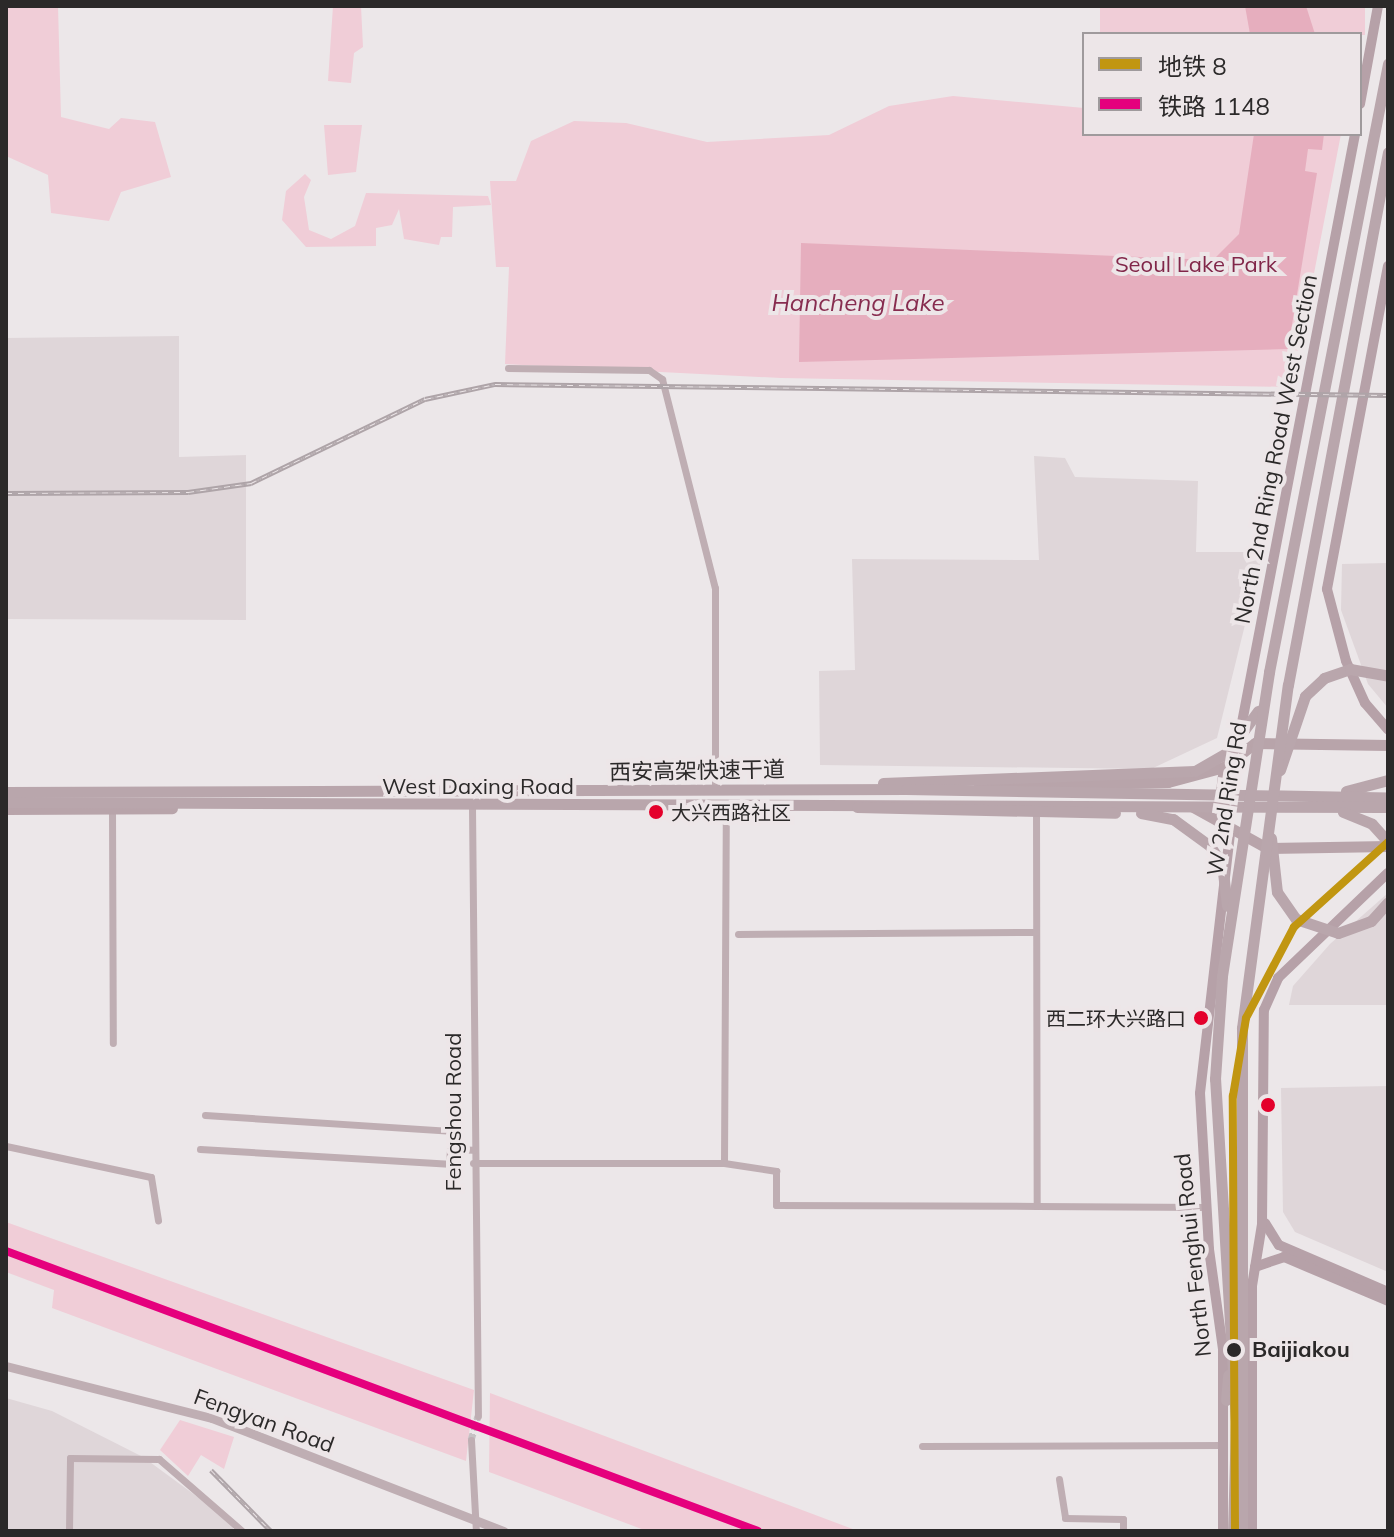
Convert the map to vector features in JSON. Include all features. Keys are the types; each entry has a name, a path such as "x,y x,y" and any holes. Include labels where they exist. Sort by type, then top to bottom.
{"highway":[{"name":"W 2nd Ring Rd","path":"1233,1531 1237,1481 1231,1330 1217,1177 1222,976 1269,672 1388,64"},
{"name":"W 2nd Ring Rd","path":"1251,1530 1246,1498 1250,1266 1244,1236 1242,1028 1271,793 1388,152"},
{"path":"1388,676 1365,669 1335,672 1305,696 1271,793 1271,873 1296,919 1338,933 1371,921 1388,902"},
{"path":"800,795 1195,771 1228,752 1249,729 1269,672"},
{"path":"1319,797 1388,780"},
{"name":"西安高架快速干道","path":"6,790 1388,797"},
{"path":"800,795 927,813 1173,819 1196,831 1222,864 1222,976"},
{"name":"西安高架快速干道","path":"6,802 800,795 1388,807"},
{"path":"1307,807 1356,814 1388,844"},
{"path":"1250,1266 1252,1286"},
{"path":"1226,1400 1231,1330"}],"main road":[{"path":"1362,93 1378,6"},
{"name":"North 2nd Ring Road West Section","path":"1224,767 1246,711 1355,136"},
{"path":"1388,266 1327,589 1346,661 1388,729"},
{"path":"1230,832 1219,806 1224,767 1255,743 1388,745"},
{"name":"West Daxing Road","path":"6,790 1168,782 1224,767"},
{"name":"West Daxing Road","path":"6,809 1193,807 1230,832 1277,849 1388,844"},
{"name":"North Fenghui Road","path":"1223,1531 1226,1400 1205,1207 1206,1007 1230,832"},
{"path":"1250,1266 1261,1208 1264,1010 1278,978 1388,873"},
{"path":"1261,1208 1274,1242 1388,1292"},
{"path":"1250,1266 1267,1257 1284,1257 1388,1301"},
{"path":"1251,1530 1252,1286"}],"street":[{"path":"508,368 649,370 662,379 715,588 715,786"},
{"path":"724,1163 726,806"},
{"path":"1036,806 1037,1206"},
{"name":"Fengshou Road","path":"472,807 473,1163 478,1416"},
{"path":"112,808 113,1043"},
{"path":"738,934 1036,932"},
{"path":"200,1149 449,1164 450,1131 205,1115"},
{"path":"6,1146 151,1177 158,1220"},
{"path":"450,1149 473,1150"},
{"path":"473,1163 724,1163 776,1171 776,1205 1205,1207"},
{"name":"Fengyan Road","path":"6,1366 212,1418 504,1531"},
{"path":"471,1440 476,1531"},
{"path":"922,1446 1227,1445"},
{"path":"69,1531 70,1458 159,1459 242,1531"},
{"path":"1059,1479 1065,1518 1123,1519 1123,1531"}],"shaded area":[{"path":"179,336 179,457 246,455 246,620 6,619 6,338"},
{"path":"1034,456 1065,458 1075,477 1198,481 1196,552 1263,552 1217,738 1151,769 820,765 819,671 855,670 852,559 1039,560"},
{"path":"1388,563 1388,708 1368,684 1341,610 1342,564"},
{"path":"1388,893 1388,1005 1289,1005 1293,986 1330,944"},
{"path":"1388,1086 1388,1272 1295,1232 1283,1212 1281,1088"},
{"path":"6,1398 52,1411 143,1457 233,1523 233,1531 6,1531"}],"green space":[{"path":"6,6 58,6 61,117 109,129 121,118 155,122 171,177 121,192 109,221 51,213 48,175 6,156"},
{"path":"333,6 361,6 363,47 354,53 351,83 328,81"},
{"path":"1100,6 1365,6 1365,35 1362,32 1100,32"},
{"name":"Seoul Lake Park","path":"953,96 1082,108 1082,136 1341,136 1292,387 781,378 505,364 509,267 496,267 490,181 516,181 531,141 574,121 626,123 707,142 829,135 889,106"},
{"path":"324,125 362,125 356,172 328,175"},
{"path":"305,174 311,180 304,197 309,230 331,239 355,226 366,193 488,196 491,205 453,207 452,237 441,237 439,245 404,239 399,209 392,225 376,228 376,246 306,247 282,220 286,191"},
{"path":"6,1222 474,1390 466,1461 52,1308 54,1290 6,1272"},
{"path":"490,1393 858,1531 647,1531 489,1472"},
{"path":"180,1420 234,1437 224,1469 201,1455 188,1476 160,1450"}],"water":[{"path":"1245,6 1306,6 1314,32 1250,32"},
{"name":"Hancheng Lake","path":"1254,136 1324,136 1322,150 1308,149 1305,171 1317,173 1288,349 799,362 801,243 1213,260 1239,234"}],"tunnel":[{"path":"471,1440 478,1416"}],"railway":[{"path":"6,493 188,492 251,483 425,399 495,384 1388,395"},
{"path":"211,1470 271,1531"}],"metro line":[{"name":"8","path":"1235,1531 1233,1096 1246,1018 1294,927 1388,842"}],"rail line":[{"name":"1148","path":"6,1251 758,1531"}],"place":[{"name":"大兴西路社区","path":"656,812"},
{"name":"西二环大兴路口","path":"1201,1018"},
{"name":"Baijiakou","path":"1234,1350"}]}
